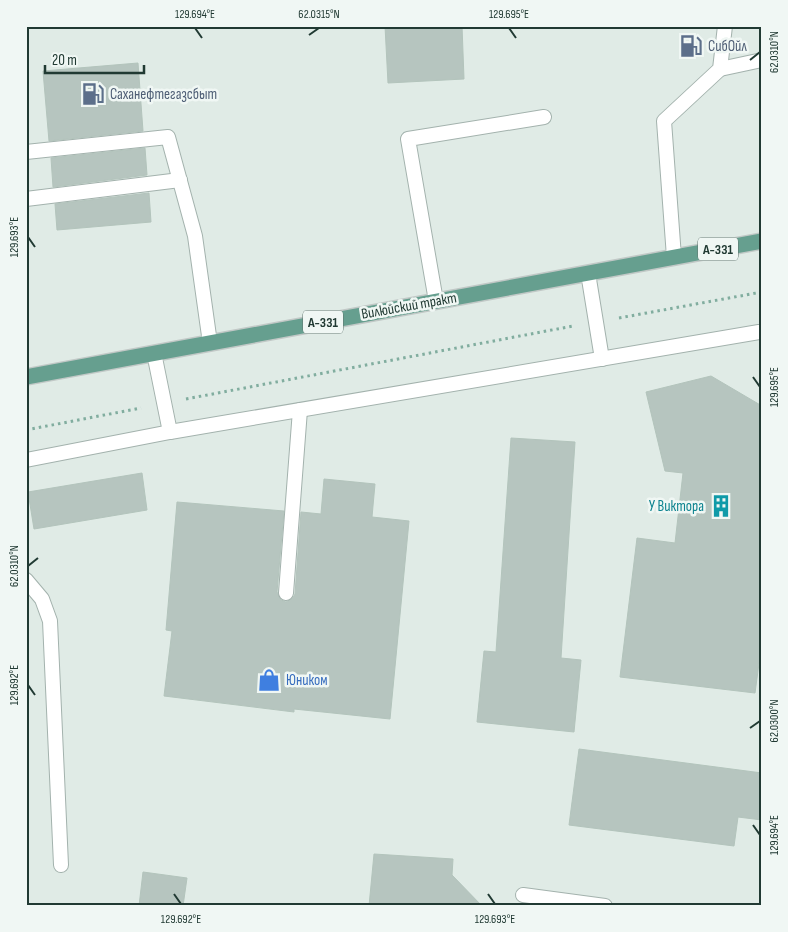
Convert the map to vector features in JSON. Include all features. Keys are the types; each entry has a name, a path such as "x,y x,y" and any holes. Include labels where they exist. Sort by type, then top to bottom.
{"main road":[{"name":"Вилюйский тракт","path":"26,377 762,241"}],"lane":[{"path":"720,69 725,26"},
{"path":"674,257 664,121 720,69 762,60"},
{"path":"436,301 408,138 544,117"},
{"path":"26,152 168,137 195,236 210,343"},
{"path":"26,199 180,180"},
{"path":"588,273 602,359"},
{"path":"26,460 170,432 759,332"},
{"path":"154,353 170,432"},
{"path":"286,593 300,410"},
{"path":"26,580 42,599 50,620 61,865"},
{"path":"523,895 604,906"}],"path":[{"path":"26,430 762,292"}],"building":[{"path":"385,26 462,26 464,79 388,83"},
{"name":"Саханефтегазсбыт","path":"138,63 143,131 49,141 43,71"},
{"path":"145,148 147,175 53,187 51,158"},
{"path":"149,193 151,222 57,230 55,204"},
{"name":"У Виктора","path":"711,376 762,406 762,641 755,693 620,677 637,538 675,543 683,473 665,471 646,392"},
{"path":"511,438 575,442 561,658 581,660 574,732 477,722 484,651 496,652"},
{"path":"142,473 147,510 34,529 28,492"},
{"path":"324,479 375,484 372,517 409,521 390,719 294,709 294,712 164,696 172,631 166,630 177,502 284,511 277,592 281,600 286,602 293,598 295,594 301,512 321,514"},
{"path":"579,749 762,773 762,820 738,817 734,846 569,825"},
{"path":"374,854 453,859 452,875 482,906 369,906"},
{"path":"143,872 187,878 183,906 139,906"}],"place":[{"name":"СибОйл","path":"691,46"},
{"name":"Саханефтегазсбыт","path":"93,94"},
{"name":"У Виктора","path":"721,506"},
{"name":"Юником","path":"269,680"}]}
